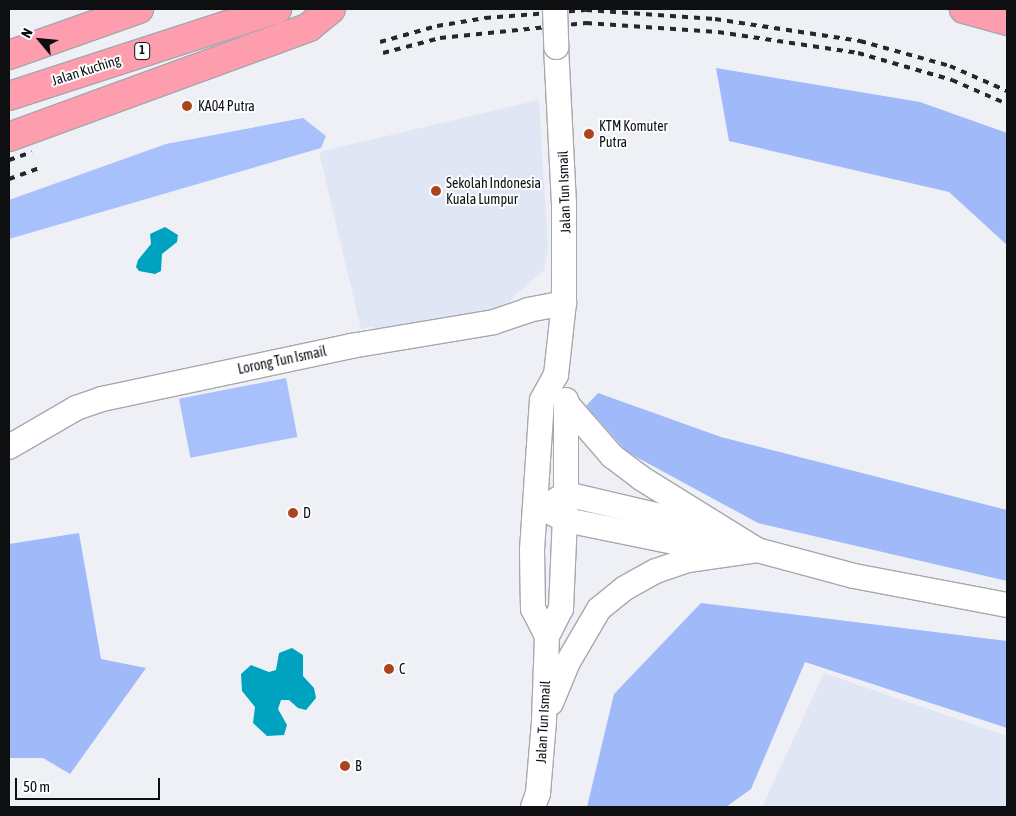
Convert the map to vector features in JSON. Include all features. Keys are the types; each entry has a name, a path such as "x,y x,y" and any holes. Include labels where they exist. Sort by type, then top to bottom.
{"highway":[{"path":"9,55 103,20 139,9"},
{"name":"Jalan Kuching","path":"9,96 277,9"},
{"path":"9,137 309,27 331,9"},
{"path":"964,9 1007,21"},
{"path":"9,36 103,20"}],"street":[{"name":"Jalan Tun Ismail","path":"547,636 533,610 532,550 542,400 556,375 564,303 564,204 555,9"},
{"name":"Lorong Tun Ismail","path":"9,447 76,408 102,399 351,346 494,322 528,310 564,303"},
{"name":"Jalan Tun Ismail","path":"533,807 538,793 544,721 547,636 561,609 557,514 566,494 568,404 556,375"},
{"path":"568,404 612,456 730,543"},
{"path":"536,474 557,514"},
{"path":"566,494 730,543 854,576 1007,605"},
{"path":"532,550 540,520 557,514 730,543"},
{"path":"544,721 559,680 599,609 626,588 656,571 730,543"}],"shaded area":[{"path":"716,68 920,102 1007,133 1007,245 949,192 729,141"},
{"name":"Sekolah Indonesia Kuala Lumpur","path":"539,100 548,250 544,270 514,296 507,306 374,333 373,326 361,329 319,152"},
{"path":"303,118 326,136 321,148 9,239 9,200 166,144"},
{"path":"165,227 178,235 177,242 162,254 161,271 155,274 139,271 136,267 138,260 151,244 150,234"},
{"path":"286,378 297,437 190,458 179,399"},
{"path":"598,393 721,437 1007,510 1007,581 758,523 627,452 586,406"},
{"path":"79,533 101,659 146,668 70,774 43,758 9,758 9,544"},
{"path":"701,603 1007,641 1007,728 805,662 751,789 726,807 587,807 614,694"},
{"path":"292,648 303,655 303,676 314,688 316,698 306,710 298,708 289,700 281,700 278,709 287,725 284,735 267,736 253,723 255,707 242,691 241,674 251,665 269,672 276,670 279,653"},
{"path":"824,673 1007,736 1007,807 762,807"}],"railway":[{"path":"380,42 437,26 485,18 586,10 715,19 860,41 950,66 1007,91"},
{"path":"383,53 440,38 586,23 718,32 858,53 952,80 1007,104"},
{"path":"9,160 32,152"},
{"path":"9,179 39,168"}],"place":[{"name":"KA04 Putra","path":"187,106"},
{"name":"KTM Komuter Putra","path":"589,134"},
{"name":"Sekolah Indonesia Kuala Lumpur","path":"436,191"},
{"name":"D","path":"293,513"},
{"name":"C","path":"389,669"},
{"name":"B","path":"345,766"}]}
